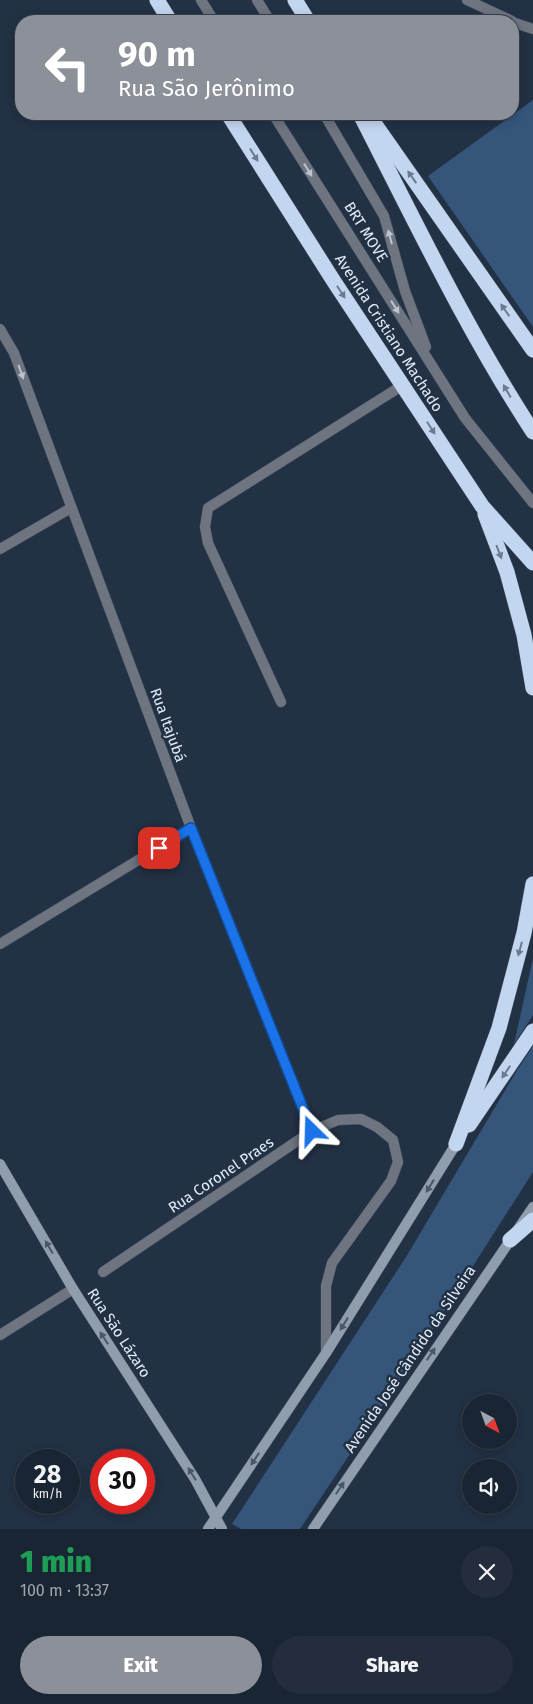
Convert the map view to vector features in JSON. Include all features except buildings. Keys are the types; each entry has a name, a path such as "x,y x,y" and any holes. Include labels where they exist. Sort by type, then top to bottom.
{"highway":[{"path":"157,0 166,15"},
{"path":"295,0 304,15"},
{"name":"Avenida Cristiano Machado","path":"232,120 482,506 533,563"},
{"path":"363,120 451,293 511,398 533,432"},
{"path":"371,120 533,350"},
{"path":"482,506 507,572 524,635 533,688"},
{"path":"456,1144 499,1028 524,934 533,884"},
{"path":"456,1144 533,1031"},
{"path":"510,1240 533,1220"}],"main road":[{"path":"208,1529 326,1353 456,1144"},
{"name":"Rua São Lázaro","path":"0,1164 73,1289 196,1479 222,1529"},
{"name":"Avenida José Cândido da Silveira","path":"313,1529 533,1207"}],"street":[{"path":"201,0 210,15"},
{"path":"257,0 266,15"},
{"path":"467,0 499,15"},
{"path":"519,24 533,30"},
{"name":"BRT MOVE","path":"277,120 465,418 533,503"},
{"name":"BRT MOVE","path":"328,120 384,216 405,291 433,366"},
{"name":"Rua Itajubá","path":"0,329 14,353 191,828 312,1131"},
{"path":"281,702 208,542 205,527 208,508 403,385"},
{"path":"0,549 71,508"},
{"path":"0,944 191,828"},
{"name":"Rua Coronel Praes","path":"104,1272 312,1131 338,1120 361,1119 377,1127 393,1140 398,1162 391,1180 332,1263 326,1286 326,1353"},
{"path":"0,1335 73,1289"}],"shaded area":[{"path":"533,100 533,327 428,176 505,120 519,120 519,110"},
{"path":"533,958 533,1015 514,1044"},
{"path":"533,1046 533,1172 422,1346 300,1529 241,1529 232,1524 406,1257"}],"route":[{"path":"159,848 191,828 312,1131"}]}
